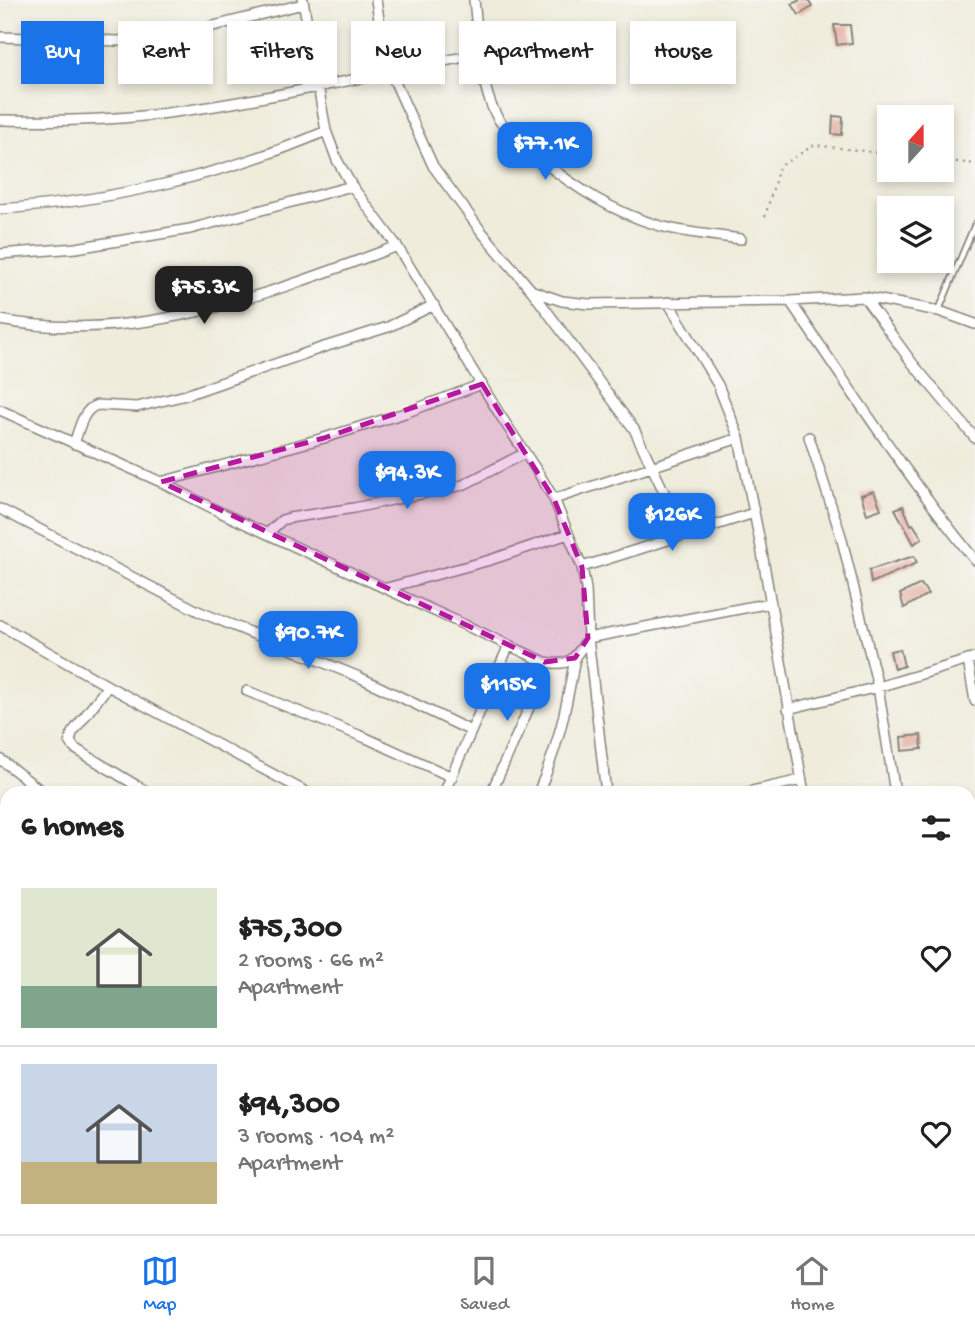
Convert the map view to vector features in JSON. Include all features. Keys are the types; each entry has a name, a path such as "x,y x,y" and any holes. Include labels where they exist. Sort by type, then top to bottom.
{"street":[{"path":"376,0 379,21"},
{"path":"474,0 476,21"},
{"path":"0,37 75,41 133,40 189,32 303,2 326,131 337,160 352,186 397,246 554,499 582,567 605,786"},
{"path":"0,120 63,121 161,114 286,94 351,80"},
{"path":"396,84 433,166 481,231 532,291 634,429 684,534"},
{"path":"486,84 489,101 497,117 534,154 581,191 604,204 658,226 741,239"},
{"path":"0,208 38,206 163,183 253,160 326,131"},
{"path":"0,254 76,248 190,229 352,186"},
{"path":"0,320 62,327 106,327 185,314 242,301 397,246"},
{"path":"532,291 562,301 589,304 790,301 864,297 939,311 975,324"},
{"path":"864,297 913,364 975,438"},
{"path":"790,301 944,523 975,561"},
{"path":"668,302 718,385 739,438 803,786"},
{"path":"74,444 86,412 91,407 137,407 186,395 388,327 434,305"},
{"path":"161,482 324,438 405,413 482,384"},
{"path":"0,410 161,482 545,662 558,664 575,658"},
{"path":"554,499 739,438"},
{"path":"809,438 841,536 878,687 894,786"},
{"path":"268,533 282,520 289,518 354,508 463,485 525,453"},
{"path":"0,509 200,612 334,666 471,732"},
{"path":"582,567 754,513"},
{"path":"387,588 489,560 568,534"},
{"path":"541,786 565,718 575,658 588,638 770,603"},
{"path":"0,625 108,687 295,786"},
{"path":"448,786 509,645"},
{"path":"788,709 878,687 971,659 975,701"},
{"path":"494,786 532,701 545,662"},
{"path":"108,687 72,733 70,741 74,748 137,786"},
{"path":"247,691 401,753 452,777"},
{"path":"0,759 35,786"},
{"path":"775,786 802,780"}],"lane":[{"path":"939,311 975,224"}],"path":[{"path":"765,217 779,167 814,145 877,153"},
{"path":"954,161 975,164"}],"highlighted area":[{"path":"482,384 554,499 582,567 588,638 575,658 545,662 161,482 324,438"}],"building":[{"path":"808,0 812,7 799,15 792,4"},
{"path":"834,25 850,25 852,43 837,45"},
{"path":"833,116 843,117 842,135 832,134"},
{"path":"874,491 881,509 867,514 861,495"},
{"path":"903,506 911,525 913,524 922,538 914,544 895,509"},
{"path":"914,556 917,563 871,583 869,570"},
{"path":"921,584 928,594 904,608 900,594"},
{"path":"900,649 904,666 894,669 890,651"},
{"path":"921,735 922,749 902,751 901,737"}]}
